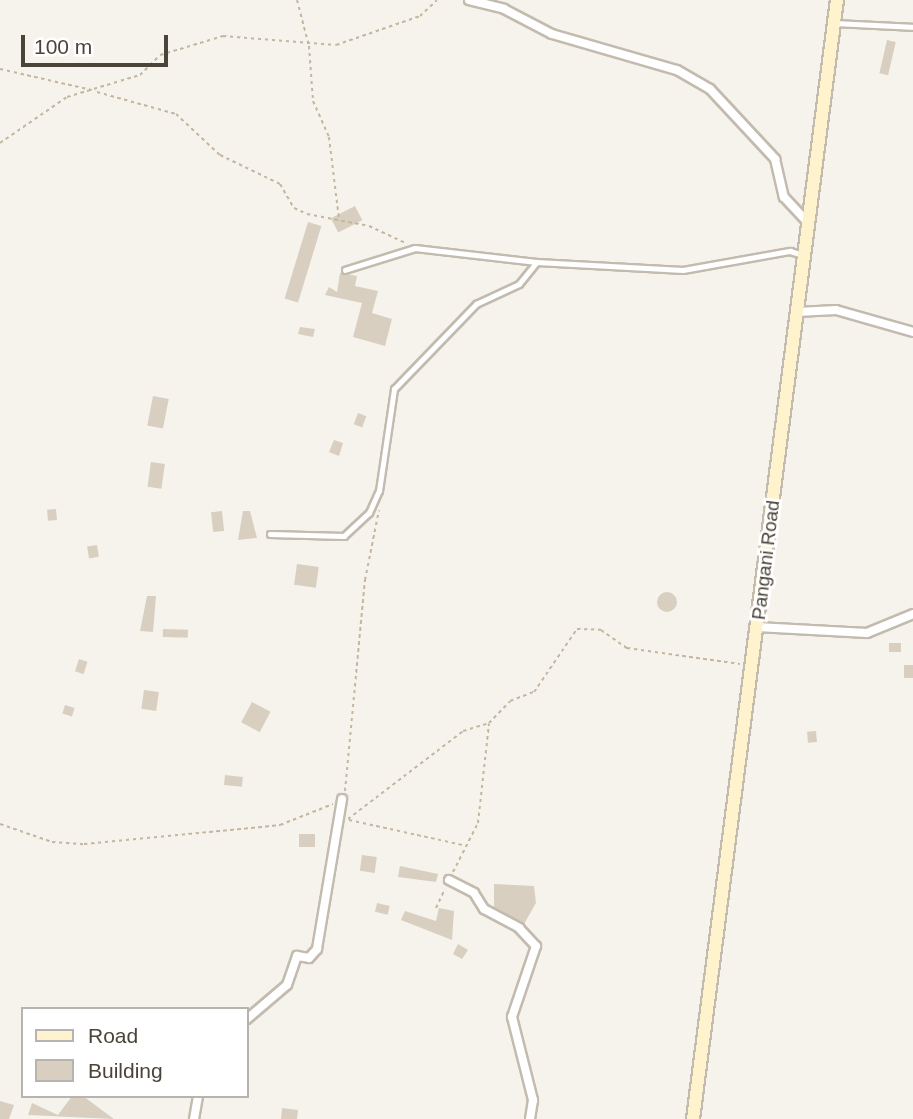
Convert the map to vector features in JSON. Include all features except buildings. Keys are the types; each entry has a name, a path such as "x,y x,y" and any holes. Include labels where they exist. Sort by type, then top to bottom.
{"main road":[{"name":"Pangani Road","path":"693,1119 754,670 757,627 837,0"}],"street":[{"path":"469,0 504,9 552,34 677,70 710,89 775,159 784,197 808,223"},
{"path":"797,312 836,310 913,332"},
{"path":"757,627 867,634 913,614"},
{"path":"248,1017 287,985 298,956 309,958 317,949 344,819 342,799"},
{"path":"449,880 474,893 484,909 519,928 536,946 512,1017 533,1100 530,1119"},
{"path":"194,1119 198,1098"}],"lane":[{"path":"834,22 913,27"},
{"path":"345,270 415,248 537,262 683,270 790,251 804,256"},
{"path":"270,534 344,536 369,513 379,491 390,406 400,380 434,353 476,304 519,284 537,262"}],"path":[{"path":"297,0 310,46 313,101 329,137 339,221"},
{"path":"0,143 67,97 140,75 160,55 188,52 216,37 310,46 381,33 420,16 437,0"},
{"path":"0,69 176,114 220,155 280,184 294,208 339,221 369,226 415,248"},
{"path":"0,824 52,842 84,844 280,825 342,799 379,491"},
{"path":"436,908 465,845 475,833 477,795 487,778 482,745 489,723 510,701 540,686 577,629 601,630 627,648 754,670"},
{"path":"344,819 463,731 489,723"},
{"path":"344,819 465,845"}]}
